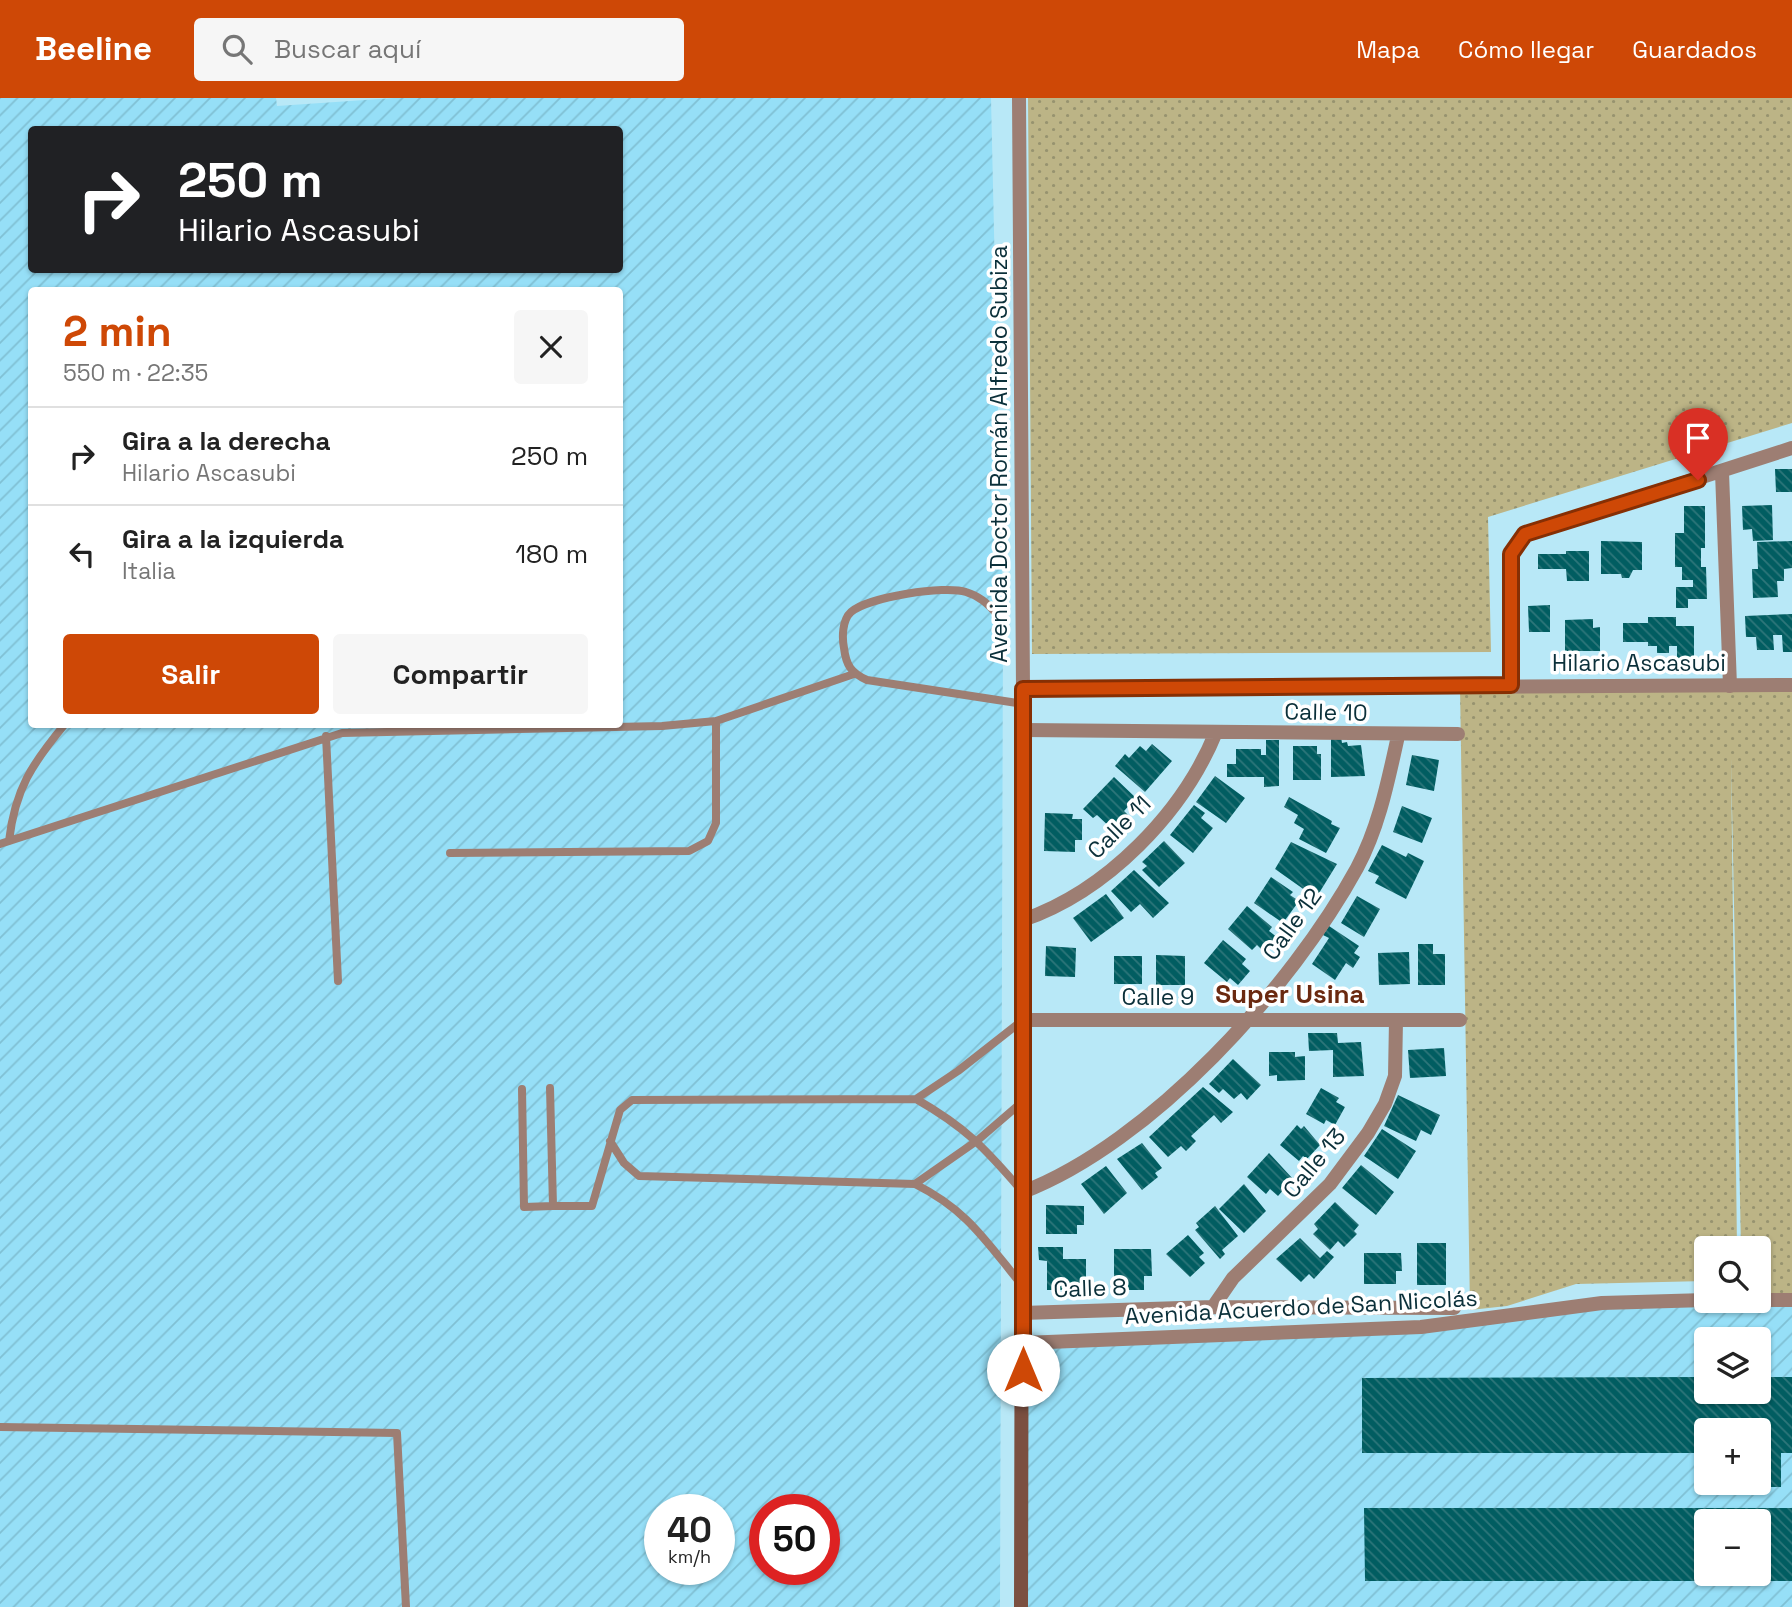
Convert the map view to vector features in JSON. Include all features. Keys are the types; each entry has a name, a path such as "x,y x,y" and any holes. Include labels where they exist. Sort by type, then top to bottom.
{"main road":[{"name":"Avenida Doctor Román Alfredo Subiza","path":"1021,1607 1023,697"}],"street":[{"name":"Avenida Doctor Román Alfredo Subiza","path":"1019,98 1023,697"},
{"path":"1511,685 1511,554 1525,534 1792,448"},
{"path":"1722,472 1730,686"},
{"name":"Hilario Ascasubi","path":"1023,697 1511,685 1792,685"},
{"name":"Calle 10","path":"1024,730 1398,736 1458,734"},
{"name":"Calle 11","path":"1023,920 1065,904 1102,877 1135,847 1194,776 1216,732"},
{"name":"Calle 12","path":"1023,1192 1054,1180 1103,1151 1156,1109 1245,1020 1284,974 1333,908 1358,866 1376,823 1398,736"},
{"name":"Calle 9","path":"1023,1020 1460,1020"},
{"name":"Calle 13","path":"1213,1307 1233,1278 1330,1184 1368,1133 1385,1104 1395,1076 1396,1020"},
{"name":"Avenida Acuerdo de San Nicolás","path":"1023,1343 1421,1327 1602,1303 1694,1300"},
{"path":"1771,1300 1792,1300"},
{"name":"Calle 8","path":"1022,1313 1213,1307 1454,1308"}],"lane":[{"path":"996,613 983,599 963,590 898,594 866,604 849,613 845,623 842,640 846,660 854,674 867,680 1023,697"},
{"path":"623,727 716,721 854,674"},
{"path":"450,853 690,850 708,841 716,823 716,721"},
{"path":"4,842 22,783 62,728"},
{"path":"4,842 326,736 342,733 571,728"},
{"path":"326,736 338,981"},
{"path":"916,1098 958,1071 1023,1020"},
{"path":"550,1088 553,1206"},
{"path":"522,1089 524,1207 592,1206 620,1110 632,1100 916,1098 952,1119 978,1140 1023,1192"},
{"path":"915,1184 978,1140 1023,1102"},
{"path":"610,1141 624,1163 639,1176 915,1184 947,1200 973,1224 1022,1286"},
{"path":"0,1427 397,1433 406,1607"}],"shaded area":[{"path":"0,98 276,98 277,106 394,98 991,98 1003,628 1000,1607 0,1607"},
{"path":"1028,98 1792,98 1792,423 1488,517 1491,652 1032,654"},
{"path":"1792,685 1792,1300 1771,1300 1771,1236 1741,1236 1731,757 1737,1236 1694,1236 1694,1281 1576,1284 1507,1306 1470,1310 1460,687"},
{"path":"1647,1300 1694,1300 1694,1313 1771,1313 1771,1300 1792,1300 1792,1607 1021,1607 1023,1343 1312,1333"}],"building":[{"path":"1775,469 1792,469 1792,492 1776,492"},
{"path":"1772,505 1773,540 1753,541 1752,529 1743,530 1742,506"},
{"path":"1684,506 1705,506 1705,548 1701,548 1701,567 1706,567 1707,599 1688,599 1688,608 1676,608 1676,587 1693,587 1693,580 1682,580 1682,567 1675,567 1675,533 1684,533"},
{"path":"1601,541 1642,542 1642,570 1633,570 1629,578 1622,578 1621,574 1601,574"},
{"path":"1792,541 1792,568 1784,569 1784,581 1777,581 1778,597 1753,598 1752,569 1758,569 1757,542"},
{"path":"1566,551 1589,551 1589,581 1567,581 1566,569 1538,569 1538,554 1566,554"},
{"path":"1550,605 1550,632 1529,632 1528,606"},
{"path":"1792,614 1792,652 1783,652 1782,635 1773,635 1774,650 1757,650 1756,637 1746,637 1745,616"},
{"path":"1648,617 1676,617 1676,626 1694,626 1694,661 1677,661 1677,646 1669,646 1669,653 1657,653 1657,646 1648,646 1648,642 1623,642 1623,623 1648,623"},
{"path":"1593,619 1593,628 1600,627 1600,651 1565,651 1565,620"},
{"path":"1341,737 1342,743 1347,742 1348,746 1361,745 1365,776 1331,777 1331,738"},
{"path":"1266,740 1279,740 1279,786 1264,787 1264,777 1227,777 1227,764 1236,764 1236,749 1261,749 1261,755 1266,755"},
{"path":"1152,744 1172,761 1145,792 1115,766 1125,754 1129,758 1140,746 1146,751"},
{"path":"1293,746 1317,746 1317,754 1321,754 1321,780 1293,780"},
{"path":"1412,755 1439,760 1434,791 1406,785"},
{"path":"1215,776 1245,798 1226,823 1196,802"},
{"path":"1114,777 1136,798 1124,811 1128,815 1113,830 1097,815 1093,818 1083,809"},
{"path":"1289,797 1340,828 1326,853 1299,839 1304,829 1294,823 1298,815 1284,807"},
{"path":"1194,805 1205,813 1201,818 1213,828 1193,853 1170,835"},
{"path":"1402,806 1432,818 1422,843 1393,832"},
{"path":"1045,813 1073,814 1072,819 1082,819 1082,840 1075,840 1075,852 1044,851"},
{"path":"1164,841 1185,863 1159,887 1142,870 1147,866 1142,862"},
{"path":"1291,842 1337,864 1316,898 1275,869"},
{"path":"1382,845 1406,857 1408,853 1424,861 1406,899 1375,883 1379,876 1368,871"},
{"path":"1134,870 1169,903 1153,918 1140,904 1131,912 1111,891"},
{"path":"1271,877 1293,892 1290,895 1299,901 1283,923 1254,903"},
{"path":"1106,894 1124,918 1091,942 1073,918"},
{"path":"1357,896 1380,909 1364,937 1341,923"},
{"path":"1247,906 1272,927 1269,931 1278,938 1265,953 1257,945 1252,950 1228,929"},
{"path":"1329,926 1359,946 1354,953 1360,957 1353,968 1346,963 1335,980 1312,964 1329,938 1323,935"},
{"path":"1223,940 1246,959 1242,964 1250,971 1238,985 1230,978 1227,982 1204,963"},
{"path":"1418,944 1433,944 1433,954 1445,954 1445,985 1418,985"},
{"path":"1046,946 1076,948 1075,977 1045,976"},
{"path":"1409,952 1410,984 1379,985 1378,953"},
{"path":"1156,955 1185,956 1185,985 1156,985"},
{"path":"1114,956 1142,956 1142,984 1114,984"},
{"path":"1308,1033 1337,1033 1338,1043 1361,1042 1364,1076 1333,1077 1333,1050 1309,1051"},
{"path":"1444,1048 1446,1076 1410,1078 1408,1050"},
{"path":"1269,1052 1295,1052 1295,1057 1305,1056 1305,1080 1277,1081 1277,1075 1269,1076"},
{"path":"1233,1059 1261,1085 1247,1100 1241,1093 1234,1099 1223,1089 1219,1093 1209,1084"},
{"path":"1203,1087 1233,1112 1221,1123 1214,1115 1191,1136 1196,1141 1186,1151 1181,1146 1168,1157 1149,1137"},
{"path":"1321,1088 1339,1098 1336,1102 1345,1107 1335,1125 1326,1120 1324,1124 1306,1114"},
{"path":"1398,1095 1440,1115 1431,1135 1421,1130 1416,1141 1384,1126"},
{"path":"1297,1125 1301,1129 1304,1126 1320,1145 1307,1159 1303,1156 1299,1161 1280,1145"},
{"path":"1382,1129 1416,1151 1398,1179 1364,1156"},
{"path":"1142,1143 1162,1168 1155,1173 1158,1177 1142,1190 1117,1159"},
{"path":"1269,1153 1293,1179 1278,1196 1270,1189 1266,1194 1247,1177"},
{"path":"1361,1165 1394,1192 1376,1215 1342,1188"},
{"path":"1106,1166 1127,1193 1104,1214 1081,1184"},
{"path":"1244,1184 1266,1211 1244,1233 1219,1209"},
{"path":"1335,1202 1359,1225 1354,1231 1357,1234 1344,1247 1338,1241 1330,1250 1313,1234 1318,1229 1314,1224"},
{"path":"1046,1205 1084,1206 1084,1225 1077,1225 1077,1234 1046,1234"},
{"path":"1215,1206 1238,1236 1222,1250 1225,1254 1220,1259 1195,1230 1199,1227 1196,1223"},
{"path":"1188,1235 1204,1253 1199,1257 1205,1263 1190,1277 1166,1254"},
{"path":"1300,1238 1320,1258 1327,1251 1334,1257 1314,1279 1309,1274 1301,1282 1276,1259"},
{"path":"1417,1243 1446,1243 1446,1285 1417,1285"},
{"path":"1038,1247 1063,1247 1063,1259 1086,1259 1086,1290 1047,1290 1047,1261 1039,1260"},
{"path":"1114,1249 1151,1249 1152,1276 1144,1276 1144,1290 1114,1290"},
{"path":"1364,1253 1401,1253 1402,1271 1396,1271 1396,1284 1364,1284"},
{"path":"1694,1377 1694,1404 1771,1404 1771,1377 1792,1377 1792,1453 1781,1453 1781,1487 1771,1487 1771,1418 1694,1418 1694,1453 1362,1453 1362,1378"},
{"path":"1364,1508 1792,1508 1792,1581 1771,1581 1771,1509 1694,1509 1694,1581 1365,1581"}],"district":[{"name":"Super Usina","path":"1290,994"}],"route":[{"path":"1023,1370 1023,689 1511,685 1511,554 1517,542 1525,534 1698,480"}]}
